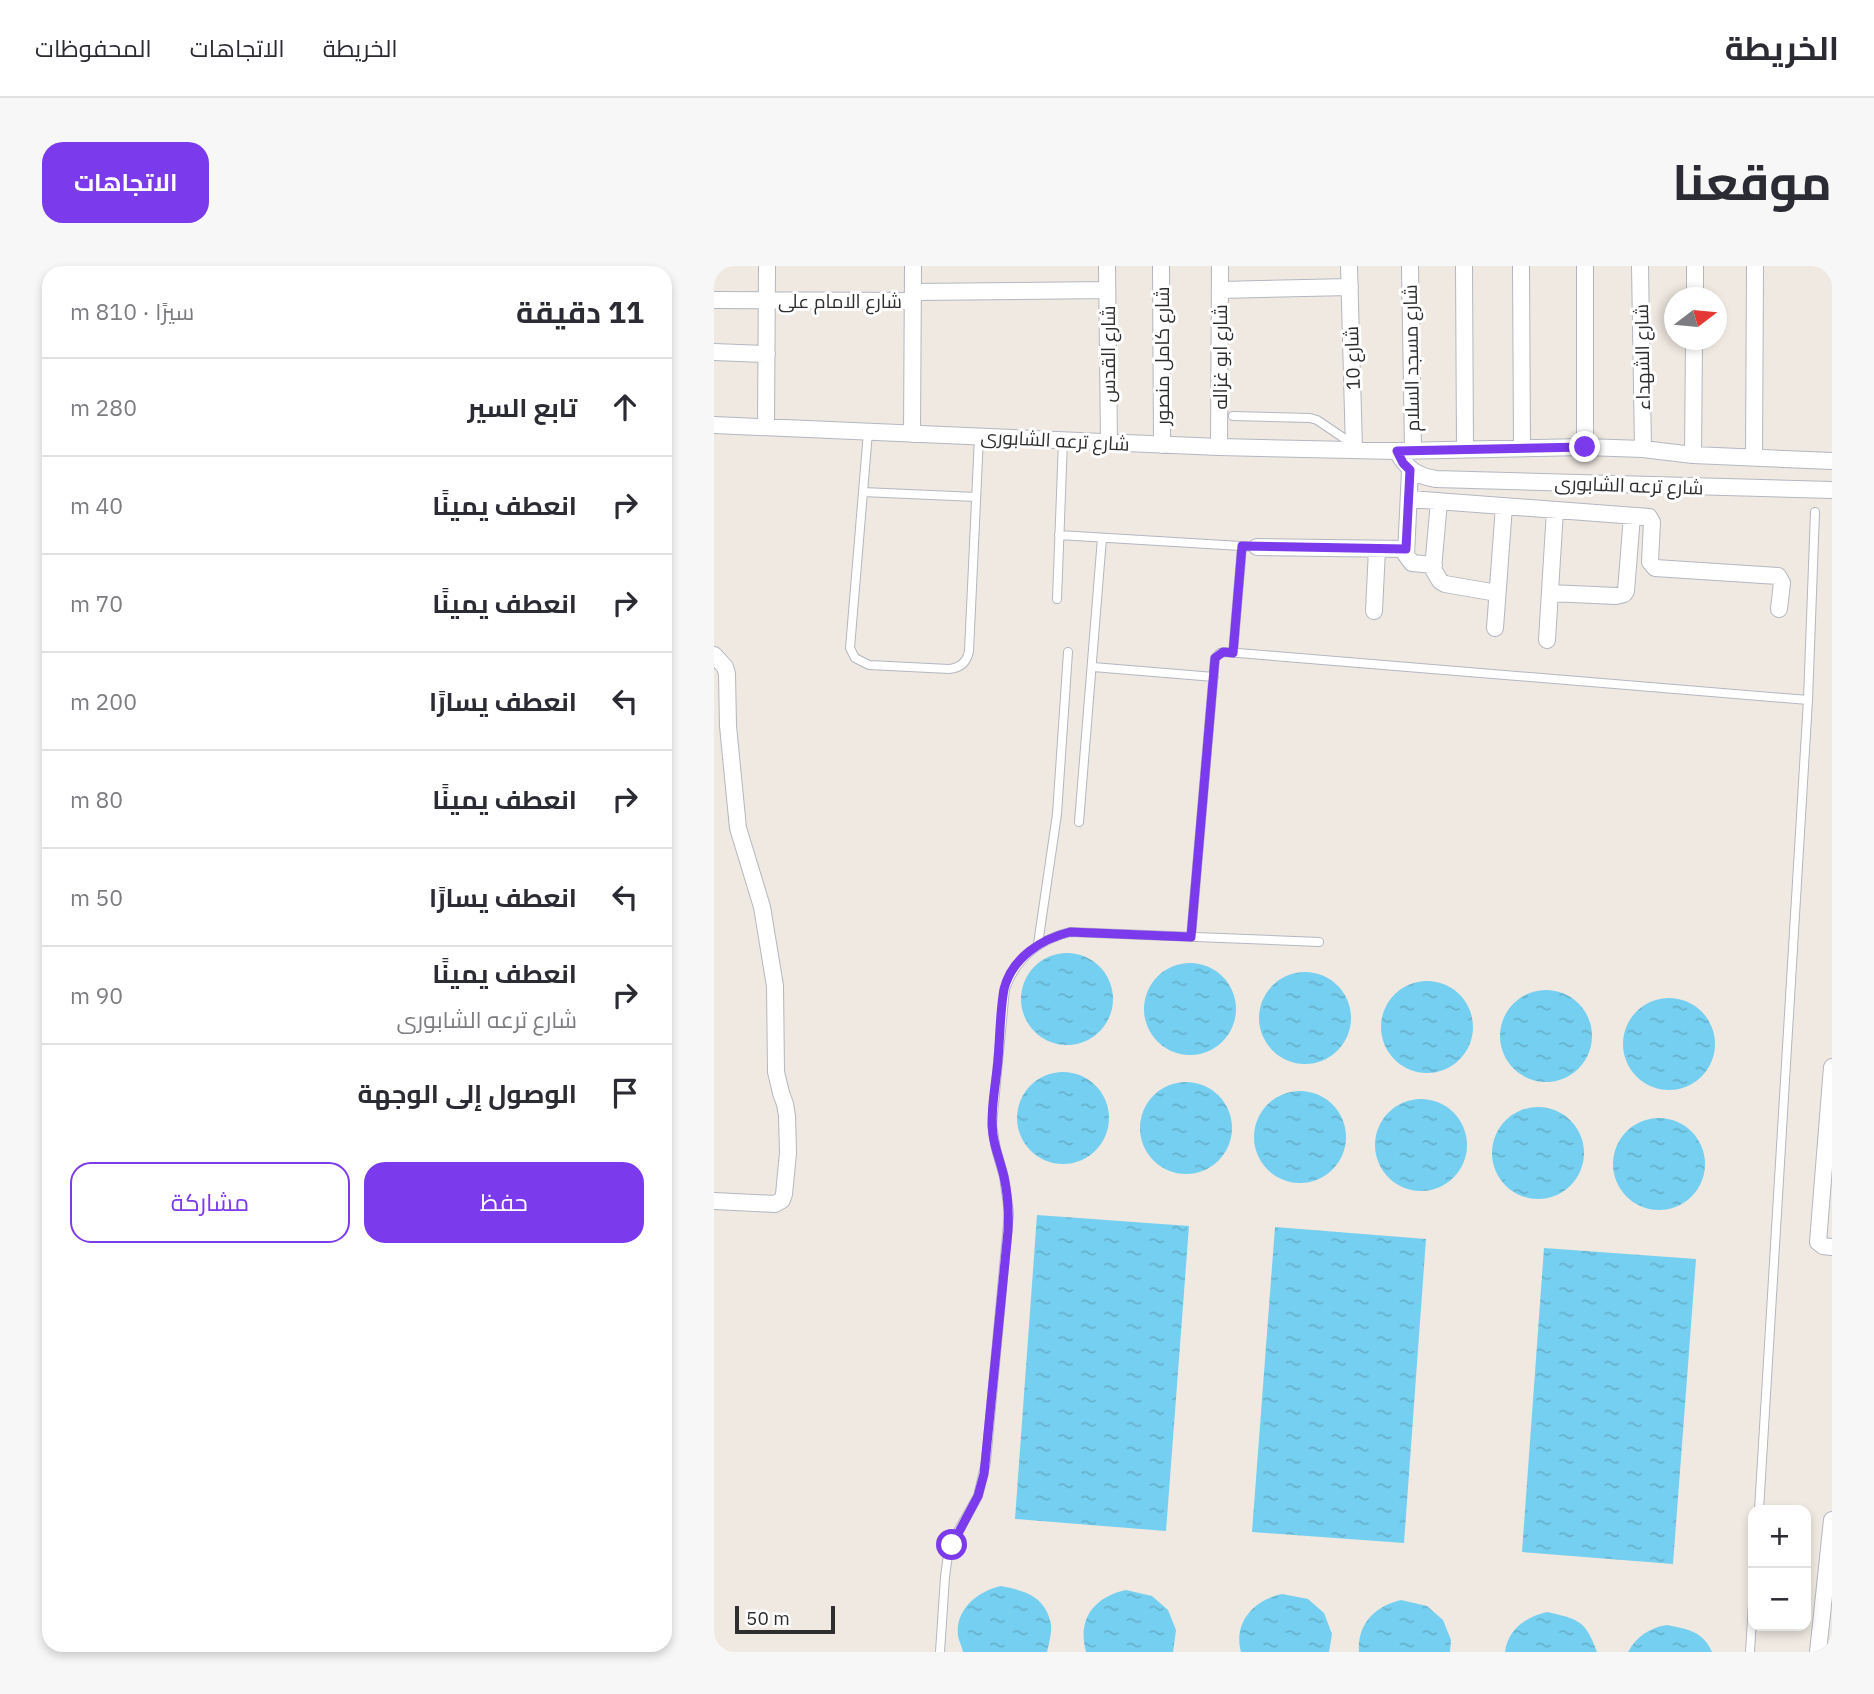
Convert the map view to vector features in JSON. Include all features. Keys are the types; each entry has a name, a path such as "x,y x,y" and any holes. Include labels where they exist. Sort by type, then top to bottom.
{"street":[{"path":"766,427 767,266"},
{"path":"912,434 913,266"},
{"name":"شارع القدس","path":"1107,266 1109,443"},
{"name":"شارع كامل منصور","path":"1161,266 1162,446"},
{"name":"شارع ابو غزاله","path":"1219,447 1220,266"},
{"name":"شارع 10","path":"1349,266 1354,448"},
{"name":"شارع مسجد السلام","path":"1405,450 1410,266"},
{"path":"1464,266 1465,449"},
{"path":"1521,266 1522,448"},
{"path":"1585,266 1585,447"},
{"name":"شارع الشهداء","path":"1640,266 1643,449"},
{"path":"1695,266 1695,287"},
{"path":"1754,457 1755,266"},
{"path":"1220,290 1350,287"},
{"name":"شارع الامام على","path":"714,300 766,302 1107,290"},
{"path":"1693,455 1695,350"},
{"path":"714,352 767,354"},
{"name":"شارع ترعه الشابورى","path":"714,425 1162,446 1405,450 1585,447 1832,461"},
{"path":"1405,450 1403,463 1410,470 1406,549 1408,560 1412,563 1434,565"},
{"name":"شارع ترعه الشابورى","path":"1410,470 1436,479 1832,490"},
{"path":"1410,499 1648,517 1652,520 1649,557 1655,568 1778,576 1782,583 1779,609"},
{"path":"1439,501 1434,565 1436,575 1445,584 1497,593"},
{"path":"1495,628 1504,506"},
{"path":"1546,639 1555,510"},
{"path":"1550,593 1616,596 1624,594 1632,516"},
{"path":"1249,547 1406,549"},
{"path":"1374,611 1377,549"},
{"path":"714,655 720,660 727,674 738,828 762,907 775,986 776,1072 785,1104 788,1153 782,1200 775,1204 714,1201"},
{"path":"1826,1246 1818,1241 1826,1220 1832,1068"},
{"path":"1818,1652 1826,1630 1832,1520"}],"lane":[{"path":"1233,416 1310,418 1317,420 1354,448"},
{"path":"868,432 849,643 859,662 869,666 949,669 966,661 969,651 979,437"},
{"path":"1057,599 1063,441"},
{"path":"863,492 976,497"},
{"path":"1759,1505 1808,700 1815,512"},
{"path":"1059,535 1249,547 1233,653"},
{"path":"1079,822 1102,538"},
{"path":"1038,944 1057,814 1068,652"},
{"path":"1191,937 1214,677 1217,655 1223,652 1808,700"},
{"path":"1093,667 1214,677"},
{"path":"940,1652 948,1555 978,1496 987,1448 1009,1213 992,1125 1004,989 1014,969 1038,944 1070,932 1319,942"},
{"path":"1750,1652 1751,1631"}],"water":[{"path":"1067,953 1085,956 1100,966 1110,981 1113,999 1110,1017 1100,1032 1085,1042 1067,1045 1049,1042 1034,1032 1024,1017 1021,999 1024,981 1034,966 1049,956"},
{"path":"1190,963 1208,966 1223,976 1233,991 1236,1009 1233,1027 1223,1042 1208,1052 1190,1055 1172,1052 1157,1042 1147,1027 1144,1009 1147,991 1157,976 1172,966"},
{"path":"1305,972 1323,975 1338,985 1348,1000 1351,1018 1348,1036 1338,1051 1323,1061 1305,1064 1287,1061 1272,1051 1262,1036 1259,1018 1262,1000 1272,985 1287,975"},
{"path":"1427,981 1445,984 1460,994 1470,1009 1473,1027 1470,1045 1460,1060 1445,1070 1427,1073 1409,1070 1394,1060 1384,1045 1381,1027 1384,1009 1394,994 1409,984"},
{"path":"1546,990 1564,993 1579,1003 1589,1018 1592,1036 1589,1054 1579,1069 1564,1079 1546,1082 1528,1079 1513,1069 1503,1054 1500,1036 1503,1018 1513,1003 1528,993"},
{"path":"1669,998 1687,1001 1702,1011 1712,1026 1715,1044 1712,1062 1702,1077 1687,1087 1669,1090 1651,1087 1636,1077 1626,1062 1623,1044 1626,1026 1636,1011 1651,1001"},
{"path":"1063,1072 1081,1075 1096,1085 1106,1100 1109,1118 1106,1136 1096,1151 1081,1161 1063,1164 1045,1161 1030,1151 1020,1136 1017,1118 1020,1100 1030,1085 1045,1075"},
{"path":"1186,1082 1204,1085 1219,1095 1229,1110 1232,1128 1229,1146 1219,1161 1204,1171 1186,1174 1168,1171 1153,1161 1143,1146 1140,1128 1143,1110 1153,1095 1168,1085"},
{"path":"1300,1091 1318,1094 1333,1104 1343,1119 1346,1137 1343,1155 1333,1170 1318,1180 1300,1183 1282,1180 1267,1170 1257,1155 1254,1137 1257,1119 1267,1104 1282,1094"},
{"path":"1421,1099 1439,1102 1454,1112 1464,1127 1467,1145 1464,1163 1454,1178 1439,1188 1421,1191 1403,1188 1388,1178 1378,1163 1375,1145 1378,1127 1388,1112 1403,1102"},
{"path":"1538,1107 1556,1110 1571,1120 1581,1135 1584,1153 1581,1171 1571,1186 1556,1196 1538,1199 1520,1196 1505,1186 1495,1171 1492,1153 1495,1135 1505,1120 1520,1110"},
{"path":"1659,1118 1677,1121 1692,1131 1702,1146 1705,1164 1702,1182 1692,1197 1677,1207 1659,1210 1641,1207 1626,1197 1616,1182 1613,1164 1616,1146 1626,1131 1641,1121"},
{"path":"1037,1215 1189,1226 1166,1531 1015,1519"},
{"path":"1275,1227 1426,1239 1404,1543 1252,1532"},
{"path":"1544,1248 1696,1259 1673,1564 1522,1552"},
{"path":"1001,1586 1033,1596 1044,1607 1051,1624 1047,1652 963,1652 958,1626 964,1610 976,1597"},
{"path":"1126,1590 1152,1596 1168,1610 1176,1630 1173,1652 1086,1652 1084,1629 1091,1611 1105,1598"},
{"path":"1282,1594 1308,1599 1324,1613 1332,1634 1329,1652 1241,1652 1240,1631 1248,1614 1263,1601"},
{"path":"1401,1600 1427,1606 1443,1620 1451,1640 1450,1652 1359,1652 1361,1633 1370,1618 1383,1607"},
{"path":"1547,1612 1580,1623 1589,1634 1597,1652 1505,1652 1510,1637 1519,1625"},
{"path":"1667,1625 1699,1635 1712,1652 1628,1652 1644,1634"}],"route":[{"path":"952,1545 978,1496 984,1474 1008,1231 1007,1195 992,1125 1004,989 1014,969 1029,951 1059,935 1070,932 1191,937 1215,658 1223,652 1233,653 1242,546 1406,549 1410,470 1397,451 1585,447"}]}
